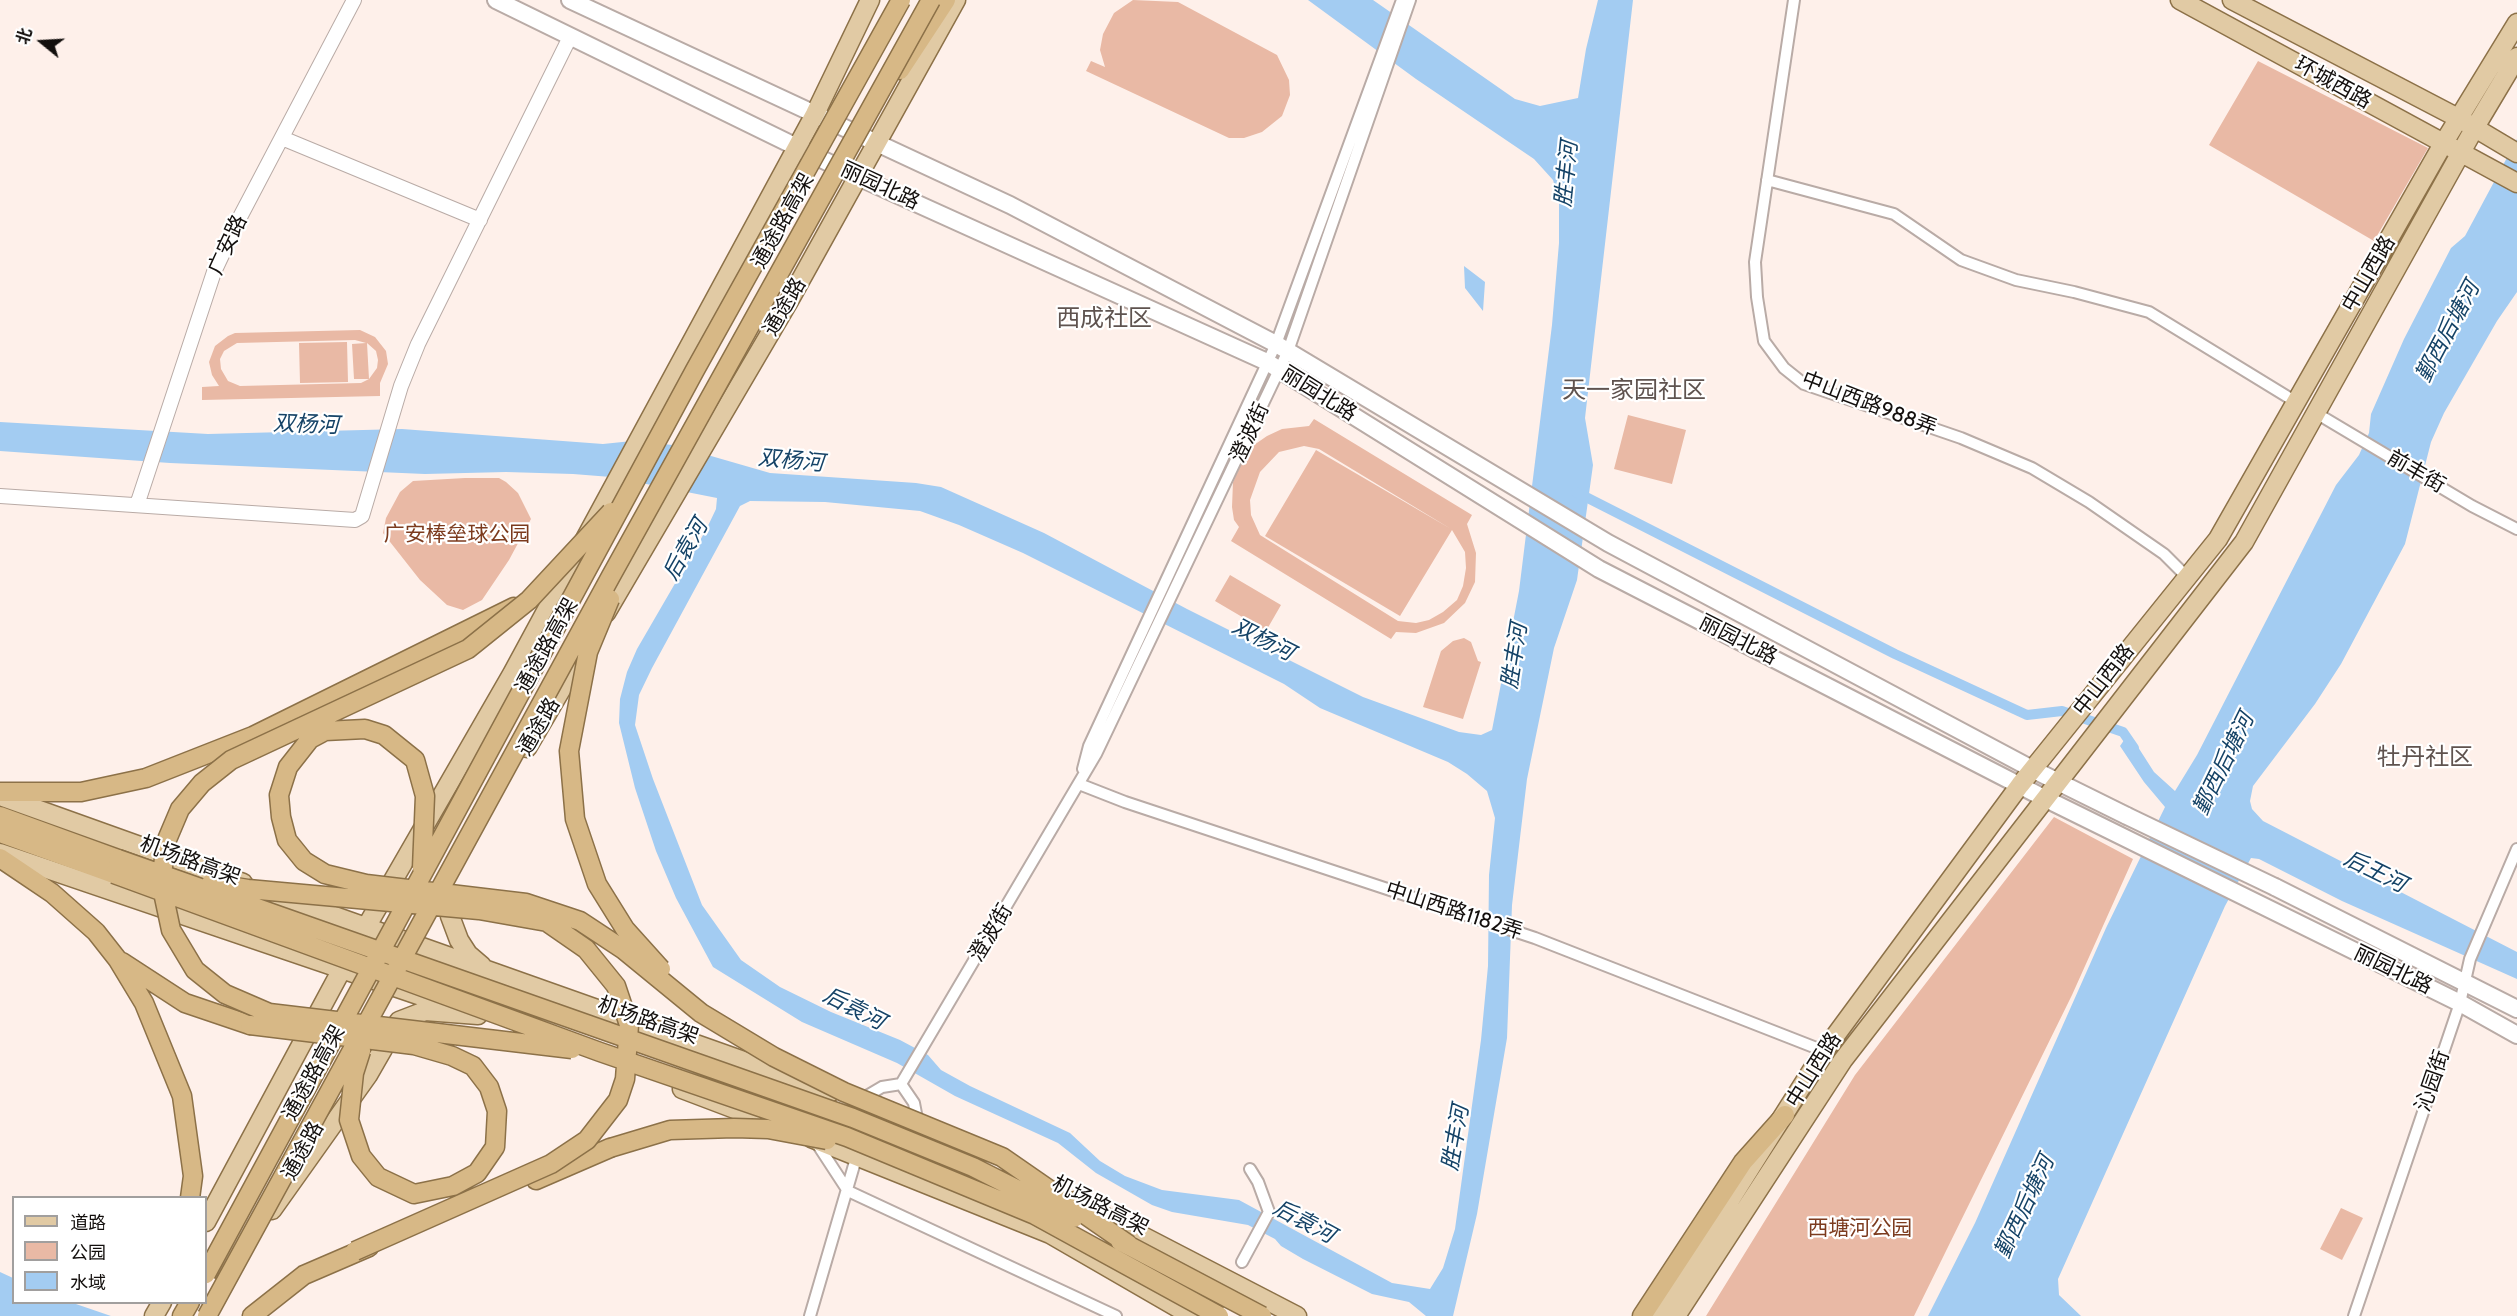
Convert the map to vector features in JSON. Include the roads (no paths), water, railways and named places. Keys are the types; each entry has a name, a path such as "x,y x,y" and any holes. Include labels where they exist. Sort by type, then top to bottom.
{"highway":[{"name":"通途路高架","path":"207,1272 421,875 623,487 901,0"},
{"name":"通途路高架","path":"209,1316 617,564 931,0"},
{"path":"867,115 935,20 946,0"},
{"path":"600,1052 269,1013 225,994 195,970 171,930 161,883 166,842 180,808 202,783 231,760 468,649 529,600 623,487"},
{"path":"617,564 614,588 588,652 569,751 575,819 597,884 625,929 700,1012"},
{"path":"0,792 81,792 146,778 253,736 529,600"},
{"path":"421,875 425,796 415,760 384,735 365,729 325,731 310,739 288,767 279,795 287,840 304,861 325,874 366,884 526,903 580,921 624,950 700,1012 774,1057 844,1092 1002,1157 1129,1245"},
{"name":"机场路高架","path":"0,816 853,1118 973,1167 1129,1245 1262,1316"},
{"name":"机场路高架","path":"0,833 600,1052 847,1137 1035,1215 1219,1316"},
{"path":"0,858 60,901 96,932 118,960 144,1003 182,1096 193,1176 190,1196"},
{"path":"183,882 479,910 547,922 586,949 616,986 629,1025 625,1078 618,1100 587,1140 550,1164 304,1275 252,1316"},
{"path":"118,960 185,1003 250,1024 321,1035 356,1038 368,1040 414,1045 452,1056 473,1066 489,1087 497,1111 495,1147 477,1173 453,1186 414,1194 378,1177 361,1155 349,1120 354,1073 364,1042 368,1032 379,1002"},
{"path":"1642,1316 1743,1162 1785,1115"},
{"path":"355,1251 412,1234 610,1148 670,1130 768,1129 821,1138 930,1171"}],"main road":[{"name":"丽园北路","path":"496,0 858,177 1273,365 1599,568 2046,799 2460,1003 2517,1035"},
{"name":"丽园北路","path":"570,0 1010,205 1282,348 1608,543 2059,783 2275,887 2517,1009"},
{"path":"207,1220 342,969 623,487 639,441 815,114 870,0"},
{"name":"通途路","path":"209,1316 265,1221 530,741 702,450 956,0"},
{"name":"环城西路","path":"2180,0 2517,183"},
{"name":"环城西路","path":"2232,0 2467,124 2517,153"},
{"name":"中山西路","path":"1676,1316 1843,1060 2244,542 2461,153 2467,124 2517,23"},
{"name":"中山西路","path":"1657,1316 1824,1051 2032,769 2218,539 2443,144 2467,124 2517,57"},
{"path":"0,796 416,947 857,1101 996,1159 1297,1316"},
{"path":"0,853 478,1015 857,1155 1050,1234 1192,1316"},
{"path":"449,890 450,916 459,940 468,954 488,971"},
{"path":"265,1221 368,1075 399,1021 425,1011 478,1015"}],"street":[{"name":"广安路","path":"137,505 214,272 354,0"},
{"name":"中山西路988弄","path":"1794,0 1755,262 1757,297 1764,341 1784,368 1804,384 1961,438 2032,468 2089,502 2164,554 2186,576"},
{"name":"澄波街","path":"902,1083 1079,784 1169,591 1282,348 1405,3"},
{"path":"0,496 355,520 362,516 391,419 418,344 570,37"},
{"path":"282,138 480,220"},
{"path":"1767,180 1894,214 1961,260 2016,280 2074,292 2149,312 2296,402"},
{"name":"前丰街","path":"2316,413 2517,529"},
{"name":"中山西路1182弄","path":"1079,784 1125,802 1536,938 1824,1051"},
{"name":"沁园街","path":"2354,1316 2460,1003 2470,959 2517,849"},
{"path":"857,1101 882,1087 902,1083 914,1103 919,1127"},
{"path":"814,1139 848,1191 1116,1316"},
{"path":"810,1316 857,1155"},
{"path":"1242,1262 1269,1212 1258,1182 1250,1169"}],"water":[{"name":"胜丰河","path":"1308,0 1373,0 1515,99 1540,106 1578,98 1586,49 1598,0 1633,0 1585,418 1593,465 1577,580 1554,648 1527,779 1512,905 1507,1038 1477,1214 1453,1316 1426,1316 1409,1302 1372,1294 1303,1259 1281,1246 1275,1239 1248,1225 1172,1212 1152,1205 1096,1173 1058,1143 955,1096 897,1063 802,1022 713,967 676,898 656,851 635,788 619,723 620,699 627,672 637,649 706,530 716,509 717,498 611,477 573,474 506,472 425,474 170,463 0,451 0,422 208,434 402,429 603,444 632,441 673,445 770,473 916,483 941,487 1044,533 1187,609 1363,697 1459,732 1481,735 1492,730 1519,591 1552,325 1559,243 1559,200 1553,180 1534,159 1416,79","holes":["750,501 825,502 920,511 959,525 1023,553 1284,684 1320,708 1448,762 1487,791 1495,818 1489,875 1488,966 1481,1040 1455,1229 1443,1268 1430,1289 1392,1283 1239,1200 1162,1190 1125,1176 1100,1161 1070,1133 970,1086 941,1070 928,1055 900,1040 831,1012 780,987 741,960 702,905 653,779 635,725 639,695 740,506"]},
{"name":"鄞西后塘河","path":"2517,139 2517,292 2497,321 2444,413 2431,442 2405,544 2341,664 2315,704 2253,786 2250,801 2252,809 2263,821 2517,952 2517,979 2342,901 2259,859 2251,858 2225,906 2058,1279 2059,1295 2081,1316 1928,1316 1975,1223 2106,928 2165,807 2144,782 2120,746 2129,733 2154,772 2175,791 2197,755 2336,485 2359,455 2369,433 2371,414 2404,339 2451,248 2465,236"},
{"path":"1464,266 1485,282 1483,311 1465,288"},
{"path":"0,1272 12,1278 12,1304 76,1304 111,1316 0,1316"}],"waterway":[{"path":"1576,492 1895,654 2027,715 2062,711 2123,732 2134,748"}],"district":[{"name":"西成社区","path":"1104,319"},
{"name":"天一家园社区","path":"1634,391"},
{"name":"牡丹社区","path":"2425,758"}],"water label":[{"name":"双杨河","path":"306,425"},
{"name":"双杨河","path":"791,461"},
{"name":"后袁河","path":"686,550"},
{"name":"双杨河","path":"1263,640"},
{"name":"后王河","path":"2375,872"},
{"name":"后袁河","path":"854,1009"},
{"name":"后袁河","path":"1304,1222"}],"park label":[{"name":"广安棒垒球公园","path":"457,535"},
{"name":"西塘河公园","path":"1860,1229"}]}
